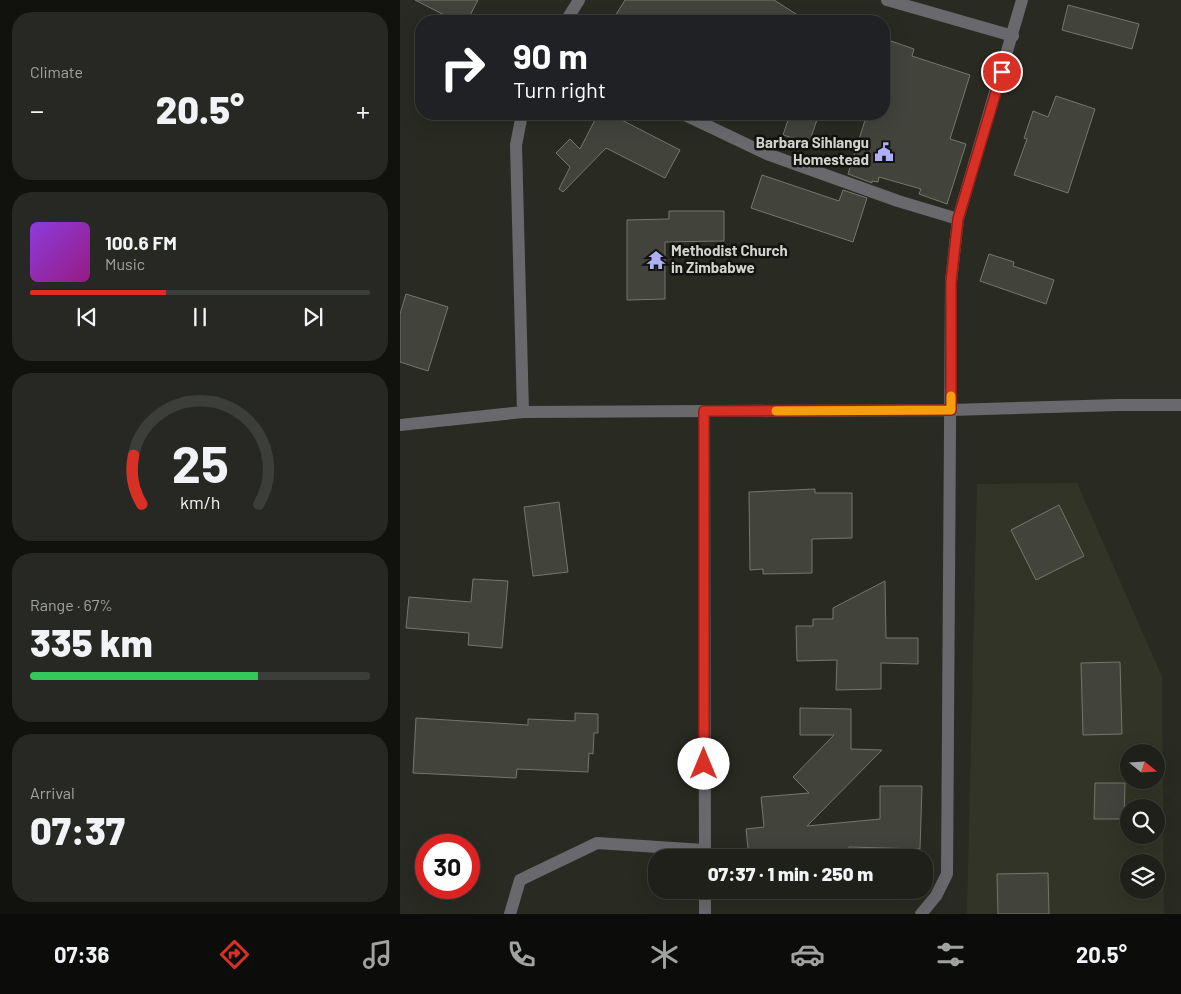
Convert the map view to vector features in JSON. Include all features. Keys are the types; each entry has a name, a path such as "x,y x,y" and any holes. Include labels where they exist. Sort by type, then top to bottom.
{"street":[{"path":"570,15 579,0"},
{"path":"887,0 1013,36"},
{"path":"921,914 936,896 947,874 951,282 958,219 1022,0"},
{"path":"521,120 516,146 522,412"},
{"path":"696,120 767,154 958,219"},
{"path":"400,426 522,412 951,410 1181,405"},
{"path":"704,411 704,849"},
{"path":"510,914 520,880 597,843 655,849"},
{"path":"705,899 705,914"}],"shaded area":[{"path":"1077,483 1162,677 1163,744 1120,744 1120,789 1163,789 1163,799 1120,799 1120,844 1163,844 1163,854 1120,854 1120,899 1164,899 1164,914 967,914 977,484"}],"building":[{"path":"415,0 478,0 470,15 444,15"},
{"path":"625,0 774,0 798,15 616,15"},
{"path":"1068,5 1139,24 1132,49 1062,30"},
{"path":"891,41 914,49 912,56 970,75 950,139 966,144 947,204 919,194 921,189 879,177 878,182 872,181 872,183 848,174 865,120 890,120"},
{"path":"1056,96 1095,109 1068,193 1014,175 1027,139 1024,138 1033,111 1048,117"},
{"path":"595,120 622,120 680,150 665,178 606,148 563,192 559,189 570,167 556,153 570,139 580,149"},
{"path":"788,120 817,120 809,143 783,135"},
{"path":"762,175 839,201 843,190 867,198 853,242 751,208"},
{"path":"669,211 724,211 724,241 665,242 665,299 627,300 627,220 669,219"},
{"path":"989,254 1014,262 1013,266 1054,280 1046,304 980,281"},
{"path":"406,294 448,307 428,371 400,362 400,314"},
{"path":"815,489 815,493 852,493 852,538 812,539 812,573 763,574 763,569 750,570 749,492"},
{"path":"559,502 568,572 533,576 524,507"},
{"path":"1059,505 1084,556 1036,580 1011,530"},
{"path":"473,579 508,581 502,648 468,645 469,633 406,628 409,597 471,602"},
{"path":"885,581 886,638 918,638 918,664 881,663 881,689 836,690 837,660 797,661 796,626 813,626 813,619 833,619 833,608"},
{"path":"1120,662 1122,734 1083,735 1081,663"},
{"path":"800,708 851,709 851,749 882,750 807,826 880,819 880,786 922,786 920,849 849,847 849,849 748,849 746,829 764,827 761,797 809,793 793,777 834,735 800,735"},
{"path":"575,713 598,714 598,733 594,733 593,754 589,753 588,772 517,769 516,778 413,773 416,718 528,725 528,719 575,721"},
{"path":"1095,783 1120,783 1120,789 1125,789 1125,799 1120,799 1120,819 1094,819"},
{"path":"1048,873 1049,914 998,914 997,874"}],"slow traffic":[{"path":"776,411 951,410 951,396"}],"place":[{"name":"Barbara Sihlangu Homestead","path":"884,152"},
{"name":"Methodist Church in Zimbabwe","path":"656,260"}],"route":[{"path":"704,764 704,411 951,410 951,282 958,219 1002,72"}]}
